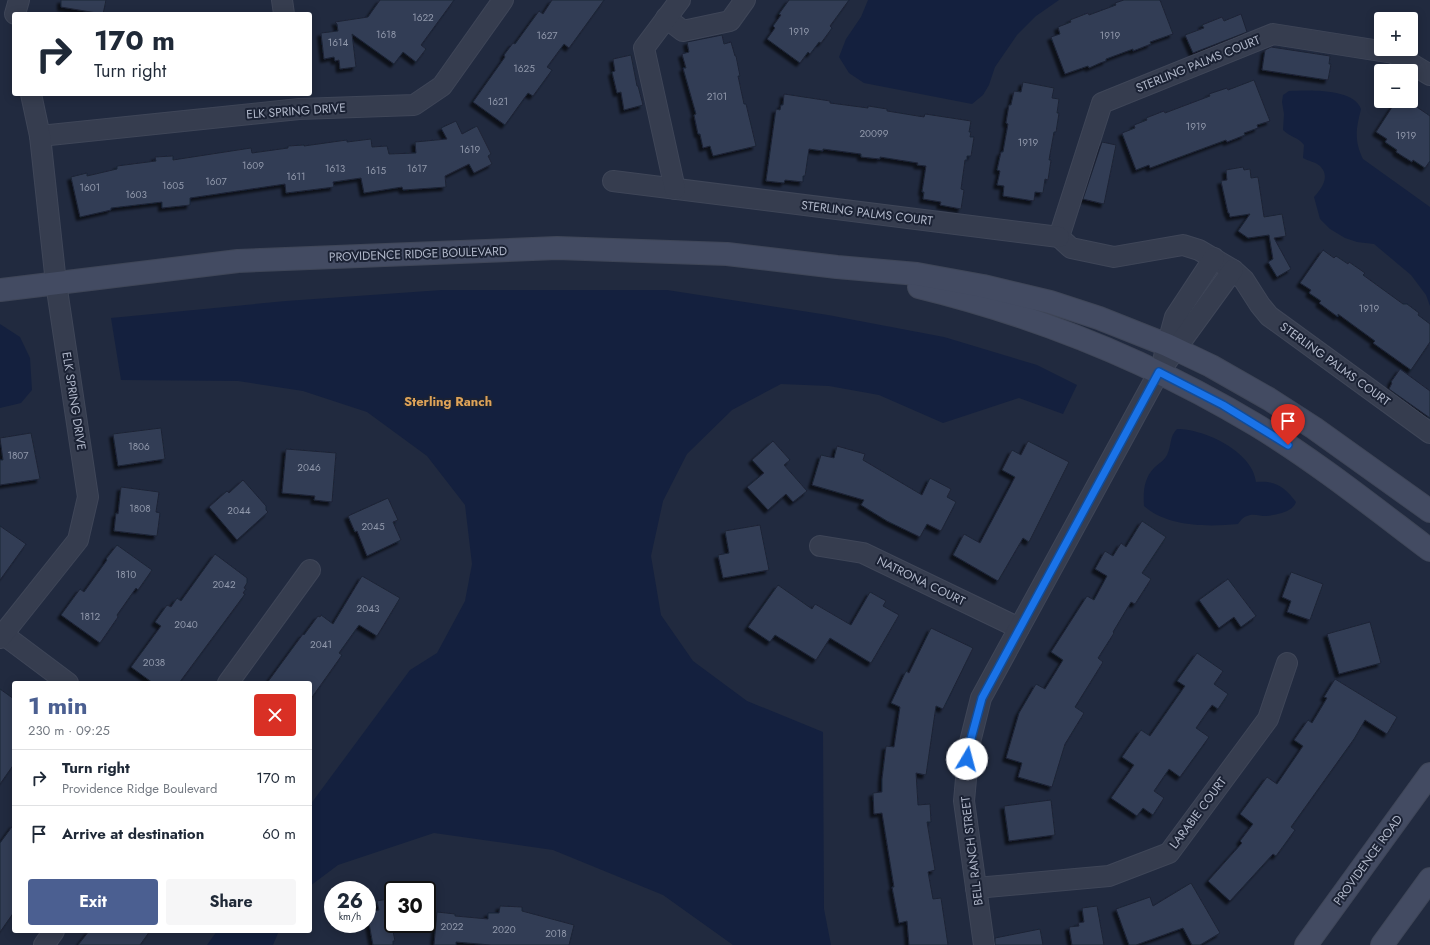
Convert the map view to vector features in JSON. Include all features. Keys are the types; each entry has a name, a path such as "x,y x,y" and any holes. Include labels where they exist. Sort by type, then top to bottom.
{"street":[{"path":"16,12 19,0"},
{"path":"282,0 284,12"},
{"name":"ELK SPRING DRIVE","path":"40,136 298,102 414,105 442,86 502,0"},
{"path":"675,189 644,48 680,0"},
{"path":"666,18 683,31 730,21 745,0"},
{"name":"STERLING PALMS COURT","path":"1059,237 1102,103 1273,34 1393,53 1430,75"},
{"name":"ELK SPRING DRIVE","path":"1,635 78,540 88,497 56,283 40,136 31,96"},
{"name":"STERLING PALMS COURT","path":"613,181 1059,237 1071,248 1114,257 1183,245 1199,250 1233,270 1244,280 1269,316 1430,432"},
{"name":"PROVIDENCE RIDGE BOULEVARD","path":"0,290 238,261 557,248 727,254 837,267 917,274 970,283 1056,304 1099,318 1171,347 1211,366 1269,399 1314,428 1430,511"},
{"path":"1171,347 1175,317 1214,258"},
{"name":"PROVIDENCE RIDGE BOULEVARD","path":"837,267 968,299 1016,314 1086,340 1159,372 1223,405 1298,452 1430,550"},
{"path":"1159,372 1171,347 1233,270"},
{"name":"BELL RANCH STREET","path":"984,945 964,801 969,746 982,698 1018,628 1159,372"},
{"name":"NATRONA COURT","path":"820,546 863,553 1018,628"},
{"path":"229,681 310,570"},
{"path":"1,635 65,681"},
{"name":"LARABIE COURT","path":"976,888 1109,876 1169,853 1268,719 1287,663"},
{"name":"PROVIDENCE ROAD","path":"1306,945 1430,774"},
{"path":"1382,945 1430,879"},
{"path":"44,945 53,933"}],"water":[{"path":"868,0 1059,0 1036,16 1017,35 995,67 989,85 983,95 972,104 864,83 849,73 839,57 846,39 861,17"},
{"path":"1307,90 1330,92 1349,97 1357,102 1361,109 1357,129 1357,140 1363,159 1430,207 1430,306 1426,295 1411,275 1374,244 1357,242 1345,238 1330,229 1320,219 1314,197 1324,183 1325,174 1320,166 1303,158 1304,145 1302,142 1283,130 1283,95 1289,91"},
{"path":"442,290 667,290 828,315 944,337 1037,365 1077,385 1063,414 1019,398 943,423 879,395 829,386 781,384 732,410 687,454 663,501 651,556 661,615 693,661 747,701 823,732 824,909 831,945 733,945 663,895 553,850 434,833 338,865 312,884 312,802 410,670 437,653 465,601 472,564 465,505 427,456 367,412 303,391 238,381 121,380 111,318 286,301"},
{"path":"0,324 20,337 30,358 32,390 21,403 0,408"},
{"path":"1177,429 1201,433 1226,444 1246,461 1253,471 1256,482 1274,483 1288,492 1296,502 1288,511 1279,514 1266,516 1249,515 1243,518 1238,524 1226,525 1201,525 1176,522 1154,513 1144,506 1144,490 1146,481 1154,468 1166,457 1174,432"},
{"path":"216,933 278,933 273,945 207,945"}],"building":[{"path":"61,0 106,0 103,12 91,12 61,7"},
{"path":"380,0 454,0 421,45 426,49 416,62 403,52 394,64 352,34 356,67 340,69 339,60 335,61 334,57 324,59 321,33 338,31 337,24 335,22 368,17"},
{"path":"552,0 604,0 569,48 564,44 547,67 552,70 533,96 528,93 505,125 473,102 505,57 504,55 513,43 515,44 539,11 543,14"},
{"path":"789,0 849,0 830,26 832,28 821,43 819,42 810,54 808,52 800,63 767,39 775,28 773,26 781,15 779,14"},
{"path":"1124,0 1160,0 1173,34 1150,42 1151,44 1133,51 1133,49 1106,59 1106,61 1089,68 1088,66 1065,74 1051,37 1060,34 1058,27 1071,22 1070,20 1116,5 1115,3"},
{"path":"1241,14 1247,32 1193,53 1185,35 1204,28 1202,25 1222,17 1224,21"},
{"path":"722,35 724,44 731,42 736,56 740,76 738,76 744,104 746,104 756,146 713,156 710,146 703,148 700,134 698,134 694,115 696,114 683,68 686,68 682,54 689,52 687,42"},
{"path":"1271,47 1330,56 1329,64 1331,64 1328,80 1262,70 1265,50"},
{"path":"631,55 637,86 643,105 624,110 621,92 617,93 612,72 615,71 613,59"},
{"path":"1254,80 1270,121 1257,125 1258,128 1244,133 1245,135 1227,142 1226,140 1150,168 1149,165 1136,170 1122,133 1135,128 1134,125 1147,120 1146,118 1164,111 1165,113 1210,96 1209,94 1227,88 1228,90"},
{"path":"1023,82 1054,88 1052,98 1059,99 1057,113 1059,113 1049,160 1051,160 1048,180 1045,179 1043,193 1035,192 1034,201 1003,196 1004,186 997,185 1000,171 997,170 1001,152 1003,152 1008,124 1006,123 1009,105 1011,105 1014,91 1021,92"},
{"path":"784,94 830,101 830,103 887,109 887,111 924,117 925,114 971,121 969,132 971,132 970,137 974,137 971,156 967,156 967,160 965,160 961,189 964,190 961,209 940,205 941,202 923,199 924,192 922,192 926,166 917,165 918,163 880,157 880,159 861,157 861,154 823,149 823,151 809,149 803,182 785,180 784,183 766,181 776,109 780,110 781,105 783,105"},
{"path":"1391,108 1418,108 1430,116 1430,161 1425,168 1413,160 1412,162 1396,152 1397,150 1385,142 1387,139 1376,132"},
{"path":"456,121 462,134 477,126 491,154 488,156 492,164 474,173 469,164 445,176 446,187 403,190 402,187 364,193 361,178 333,182 334,187 286,193 285,184 190,198 190,205 162,208 162,202 111,208 111,210 80,217 71,177 87,173 87,176 117,169 117,166 156,161 155,157 173,156 173,160 251,148 252,153 288,148 288,146 304,146 347,140 347,142 371,139 372,147 387,146 389,154 416,153 415,142 447,139 441,128"},
{"path":"1102,142 1116,145 1104,204 1083,199"},
{"path":"1243,167 1244,170 1250,169 1251,178 1258,177 1264,217 1282,214 1286,236 1274,238 1291,269 1277,277 1268,262 1273,259 1269,235 1248,238 1238,231 1250,214 1230,217 1228,213 1221,181 1227,180 1226,170"},
{"path":"1323,250 1334,258 1336,256 1348,264 1349,262 1365,273 1363,275 1403,304 1407,304 1430,324 1430,342 1411,370 1373,343 1375,341 1338,314 1338,317 1319,303 1321,301 1309,293 1311,290 1300,283"},
{"path":"1400,369 1430,391 1430,418 1389,389 1392,383 1391,382"},
{"path":"161,428 165,459 118,466 113,434"},
{"path":"31,433 40,479 0,485 0,460 3,460 0,438"},
{"path":"773,441 790,460 784,465 807,491 793,502 786,494 768,510 747,487 764,473 752,460"},
{"path":"1028,441 1069,462 1029,542 1023,538 998,581 953,555 964,534 980,543 1015,477 1002,470 1012,450 1021,455"},
{"path":"837,446 865,454 863,460 922,495 930,478 951,489 947,497 956,502 941,531 927,524 920,537 887,521 861,505 864,500 812,485 821,455 834,458"},
{"path":"286,449 336,453 332,502 314,500 315,496 282,493"},
{"path":"243,480 266,506 266,510 268,512 237,540 209,507 227,491 229,493"},
{"path":"121,487 159,492 156,512 160,513 157,536 114,531 116,513 118,514"},
{"path":"388,498 398,520 393,522 401,540 367,556 357,531 355,532 348,516"},
{"path":"1142,521 1166,537 1142,573 1151,579 1135,604 1131,602 1113,632 1114,633 1098,658 1103,662 1075,707 1084,713 1065,744 1052,787 1018,777 1022,763 1006,758 1019,713 1036,684 1045,689 1063,660 1051,652 1087,596 1094,600 1107,576 1095,569 1105,551 1113,556 1121,543 1126,547"},
{"path":"760,525 769,570 723,578 718,555 729,553 725,531"},
{"path":"0,526 26,544 0,580"},
{"path":"117,545 152,570 138,590 136,588 100,643 61,615 80,589 84,592"},
{"path":"215,554 247,578 247,583 244,588 246,589 243,593 245,594 180,681 150,681 131,667 161,626 155,622 167,605 171,607 177,598 181,601"},
{"path":"1291,572 1323,584 1310,620 1287,612 1291,601 1282,597"},
{"path":"362,576 400,598 377,636 359,625 339,653 342,655 312,697 312,681 268,681 318,616 320,617 321,615 333,624"},
{"path":"1228,579 1256,616 1241,627 1234,617 1219,628 1199,600"},
{"path":"778,585 812,609 815,604 851,625 870,592 886,601 883,606 899,615 871,663 830,638 816,660 775,635 770,642 748,627"},
{"path":"1370,622 1381,663 1339,674 1327,634"},
{"path":"931,628 973,648 943,709 936,706 926,775 916,773 918,805 930,804 931,822 927,822 935,870 928,872 933,899 941,898 948,945 909,945 907,921 899,923 892,887 894,887 882,813 874,814 873,793 882,792 886,746 894,747 900,707 891,703 906,671 909,673"},
{"path":"1197,653 1223,671 1214,684 1228,694 1218,709 1212,705 1196,728 1209,737 1180,777 1169,769 1154,791 1164,798 1153,815 1143,808 1137,816 1111,798 1134,765 1122,757 1141,730 1150,736 1185,686 1177,681"},
{"path":"1335,679 1397,717 1387,734 1365,720 1354,739 1291,827 1295,830 1276,856 1273,854 1230,901 1208,881 1242,843 1240,841 1253,824 1240,814 1267,777 1277,784 1303,746 1294,740 1308,720 1312,723 1327,698 1324,697"},
{"path":"0,689 12,698 12,767 0,784"},
{"path":"1051,800 1055,835 1009,841 1004,806"},
{"path":"12,827 12,915 0,932 0,843"},
{"path":"1191,883 1220,933 1200,945 1192,945 1183,928 1136,945 1129,945 1116,909 1150,897 1153,906"},
{"path":"384,900 384,933 393,933 395,941 393,941 393,945 373,945 371,933 376,933 376,910 379,910 377,901"},
{"path":"500,906 522,907 522,911 574,925 569,945 491,945 456,942 456,945 434,945 437,912 455,914 455,916 488,919 488,913 499,913"},
{"path":"1097,906 1104,945 1072,945 1069,927 1079,926 1078,923 1084,922 1082,908"},
{"path":"1040,929 1043,945 995,945 995,938"},
{"path":"87,933 149,933 140,945 78,945"}],"district":[{"name":"Sterling Ranch","path":"448,401"}],"route":[{"path":"967,759 982,698 1018,628 1147,397 1159,372 1223,405 1288,445"}]}
